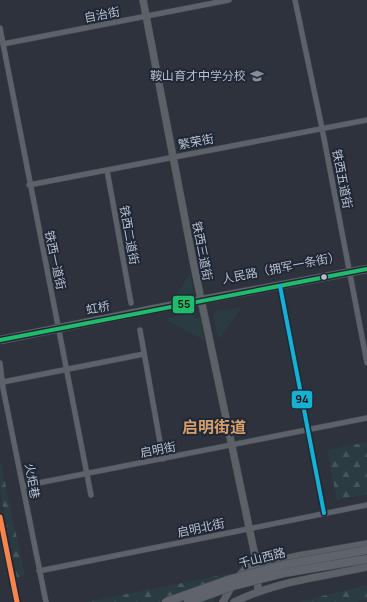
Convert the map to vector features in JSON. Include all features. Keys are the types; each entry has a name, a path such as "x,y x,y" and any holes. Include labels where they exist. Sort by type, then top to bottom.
{"main road":[{"name":"铁西三道街","path":"143,0 201,298 248,528 257,565 258,590"},
{"name":"人民路（拥军一条街）","path":"201,298 349,270 367,264"},
{"path":"201,298 280,286 349,270 367,269"},
{"name":"虹桥","path":"0,340 201,298"},
{"path":"246,568 279,560 367,544"},
{"name":"千山西路","path":"166,602 230,579 283,565 367,550"},
{"path":"223,602 234,582 251,561 254,552 264,559 279,560"},
{"name":"千山西路","path":"188,602 233,586 284,573 367,559"},
{"path":"234,602 258,590 288,581 367,567"}],"street":[{"name":"自治街","path":"3,44 229,0"},
{"name":"铁西五道街","path":"295,0 322,128 367,363"},
{"name":"铁西一道街","path":"0,28 29,184 91,495"},
{"name":"繁荣街","path":"29,184 367,120"},
{"name":"铁西二道街","path":"107,170 132,303"},
{"path":"280,286 324,512"},
{"path":"140,330 163,459"},
{"path":"3,382 144,354"},
{"name":"火炬巷","path":"0,363 46,602"},
{"name":"启明街","path":"23,486 367,418"},
{"name":"启明北街","path":"39,571 367,504"}],"green space":[{"path":"190,274 194,293 175,297"},
{"path":"242,307 218,340 213,312"},
{"path":"191,314 200,319 204,340 168,321 168,318"},
{"path":"367,442 367,494 337,500 327,450"},
{"path":"0,459 25,576 17,578 0,490"},
{"path":"232,573 215,598 214,602 87,602"},
{"path":"367,585 367,600 353,602 299,602"}],"transit line":[{"name":"55","path":"0,340 367,269"},
{"name":"94","path":"280,286 324,513"},
{"path":"0,517 17,602"}],"place":[{"name":"鞍山育才中学分校","path":"257,76"}],"district":[{"name":"启明街道","path":"214,427"}]}
